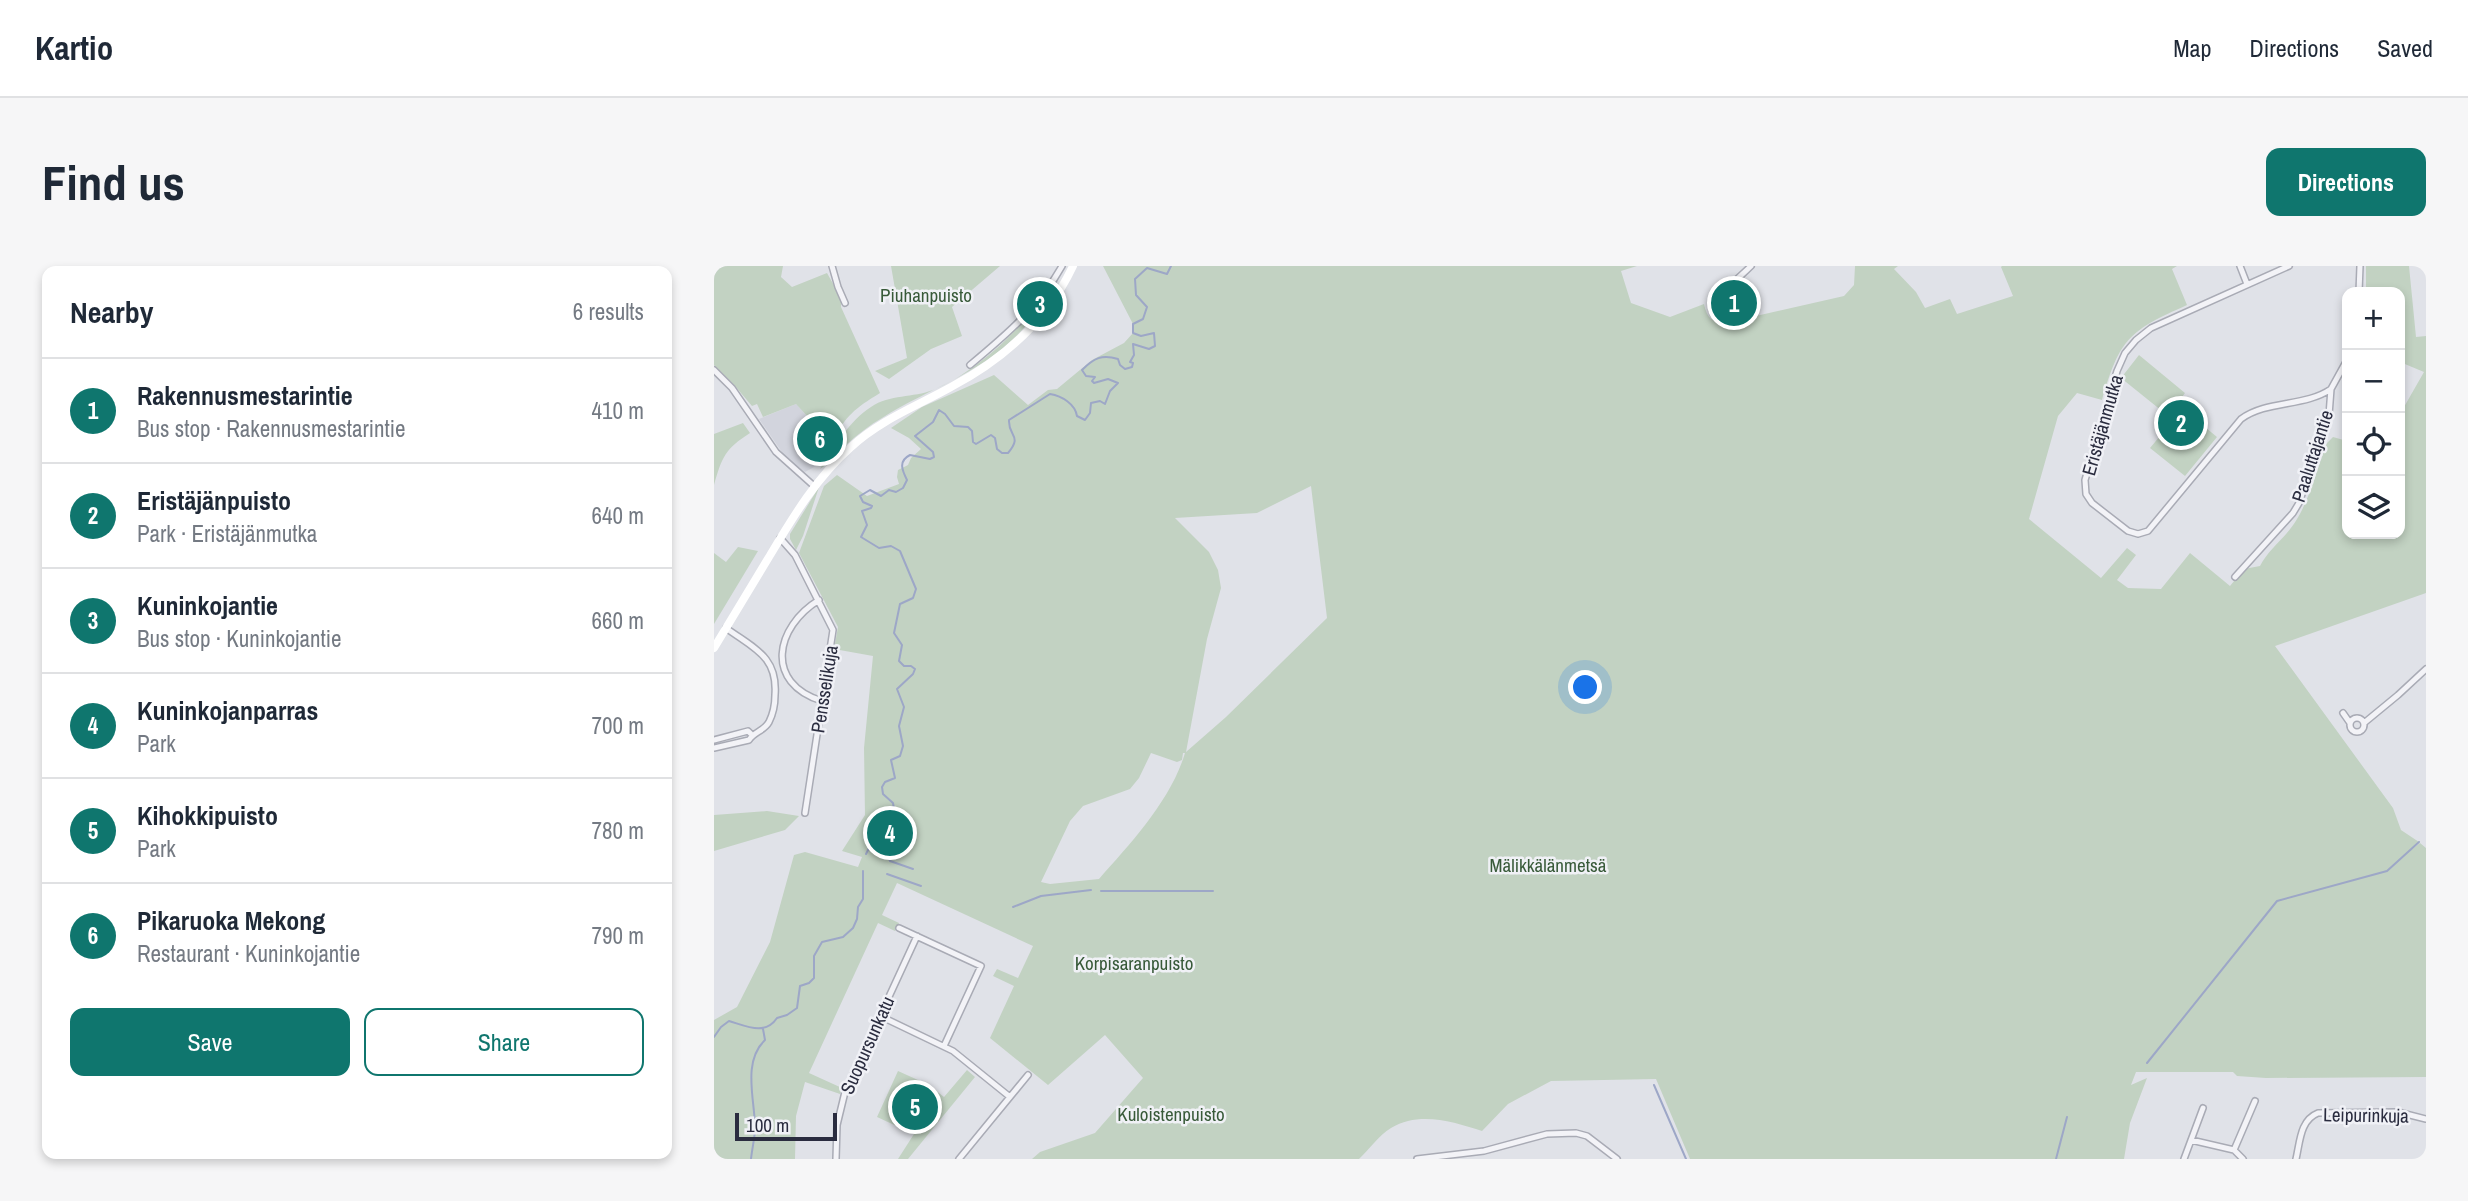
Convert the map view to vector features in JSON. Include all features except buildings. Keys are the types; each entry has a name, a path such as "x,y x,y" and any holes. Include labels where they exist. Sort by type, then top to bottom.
{"main road":[{"path":"714,648 814,486 841,456 870,431 978,372 1011,348 1038,321 1061,289 1073,266"}],"street":[{"path":"832,266 845,303"},
{"path":"970,365 1012,330 1052,283 1062,266"},
{"path":"1729,288 1728,314 1723,318 1717,317 1713,313 1713,307 1729,288 1751,266"},
{"path":"2240,266 2247,284"},
{"name":"Eristäjänmutka","path":"2289,266 2151,328 2136,340 2117,371 2085,480 2086,494 2092,503 2128,531 2138,534 2148,531 2241,419 2258,410 2322,395 2331,389"},
{"path":"2359,287 2360,266"},
{"path":"1052,283 1061,289"},
{"name":"Paaluttajantie","path":"2235,577 2299,503 2329,415 2331,389 2342,369"},
{"path":"714,370 739,398 776,452 814,486"},
{"name":"Pensselikuja","path":"780,538 795,555 832,630 805,813"},
{"path":"819,600 800,614 786,633 782,654 791,682 798,690 822,701"},
{"path":"714,748 749,740 752,735 762,730 772,714 776,693 774,670 765,655 726,628"},
{"path":"774,670 784,667"},
{"path":"2343,713 2351,729 2357,732 2363,729 2364,723 2426,669"},
{"path":"2350,723 2357,718 2364,723"},
{"path":"714,740 748,731 752,735"},
{"path":"899,928 981,966 944,1046"},
{"name":"Suopursunkatu","path":"836,1159 837,1125 842,1100 916,936"},
{"path":"880,1016 944,1046 1010,1097"},
{"path":"960,1159 1028,1075"},
{"path":"2234,1150 2255,1101"},
{"path":"2184,1159 2203,1108"},
{"name":"Leipurinkuja","path":"2296,1159 2304,1126 2310,1116 2318,1113 2398,1112 2426,1119"},
{"path":"1417,1159 1484,1151 1547,1134 1576,1133 1587,1136 1617,1159"},
{"path":"2191,1140 2234,1150 2243,1159"}],"shaded area":[{"path":"796,404 831,442 816,466 805,472 786,458 759,419"}],"green space":[{"path":"714,266 783,266 781,277 792,287 827,273 841,298 841,307 880,393 852,413 831,442 796,404 763,417 757,404 752,406 714,365"},
{"name":"Piuhanpuisto","path":"891,266 1000,266 952,307 962,336 931,349 889,379 875,371 907,358"},
{"name":"Mälikkälänmetsä","path":"1103,266 1637,266 1621,271 1631,303 1670,317 1704,304 1711,318 1725,323 1844,296 1854,285 1855,266 1898,266 1894,269 1916,292 1925,308 1950,299 1957,314 2013,296 2002,266 2177,266 2172,269 2187,305 2152,322 2130,339 2115,363 2102,400 2077,393 2058,416 2029,519 2101,578 2127,548 2136,555 2117,580 2128,588 2161,589 2190,553 2230,586 2244,569 2260,566 2293,525 2306,502 2327,443 2333,437 2342,440 2342,539 2405,539 2405,405 2424,372 2405,364 2405,287 2366,287 2366,266 2409,266 2416,337 2426,336 2426,593 2275,646 2393,808 2401,830 2419,842 2407,853 2420,843 2426,848 2426,1077 2266,1078 2237,1076 2233,1072 2136,1072 2131,1085 2147,1078 2130,1123 2124,1159 1690,1159 1656,1079 1551,1081 1508,1104 1482,1131 1436,1120 1413,1120 1391,1128 1359,1159 1032,1159 1040,1152 1095,1133 1143,1078 1105,1035 1048,1085 990,1038 1014,986 993,976 997,969 1018,978 1033,946 897,883 882,915 899,923 895,931 878,923 809,1073 842,1088 840,1094 805,1082 796,1116 795,1159 714,1159 714,1020 737,1007 770,942 794,855 805,852 858,867 862,857 842,851 865,815 864,748 873,656 834,649 838,627 799,553 824,486 837,475 867,496 899,484 898,470 908,465 921,449 909,438 891,428 922,407 994,375 1028,405 1048,390 1057,389 1092,360 1124,343 1133,333 1133,324","holes":["1311,486 1327,618 1226,717 1186,752 1207,639 1221,588 1218,570 1209,552 1175,518 1257,513","1151,753 1177,762 1182,760 1185,753 1179,770 1160,804 1099,879 1050,884 1041,882 1070,821 1083,806 1130,789 1139,778"]},
{"path":"1036,305 1039,308 1005,346 987,360 953,380 990,354"},
{"path":"2139,355 2185,393 2177,404 2217,437 2185,476 2150,448 2160,436 2162,411 2121,378"},
{"path":"939,387 869,427 820,469 849,427 871,407 886,400"},
{"path":"743,423 750,433 726,454 714,485 714,434"},
{"path":"819,487 803,536 796,550 790,534"},
{"path":"738,547 758,551 714,624 714,553 726,562"},
{"path":"767,811 799,816 785,830 714,851 714,815"},
{"path":"967,1070 975,1077 908,1159 898,1159 914,1134 877,1117 898,1071 929,1085 944,1097"}],"waterway":[{"path":"866,854 870,846 881,839 896,821 893,803 883,794 882,787 885,782 895,778 891,760 900,756 903,746 899,726 904,707 897,689 915,669 904,666 899,661 902,645 894,633 900,604 913,598 916,589 900,551 891,546 879,548 861,537 867,525 862,511 872,506 863,502 860,496 870,490 881,496 889,490 896,492 903,488 907,480 902,466 906,457 934,457 933,452 915,436 933,422 939,410 954,426 968,427 976,444 991,435 995,438 997,449 1002,453 1008,453 1015,439 1009,420 1050,394 1067,401 1077,416 1085,420 1090,413 1091,403 1100,401 1105,404 1110,391 1118,383 1108,379 1094,383 1092,381 1095,377 1086,376 1082,370 1094,360 1103,357 1118,359 1125,369 1132,367 1133,363 1130,362 1134,355 1133,344 1149,349 1155,346 1154,333 1141,336 1133,333 1133,324 1143,319 1147,307 1136,295 1135,279 1147,268 1167,274 1171,266"},
{"path":"879,842 883,844 890,861 913,869"},
{"path":"2147,1063 2277,901 2387,871 2419,842"},
{"path":"714,1037 729,1021 748,1027 767,1027 777,1018 797,1008 800,986 814,978 814,956 822,942 843,937 853,928 858,907 863,899 863,871"},
{"path":"887,874 921,886"},
{"path":"1013,907 1041,896 1091,890"},
{"path":"1101,891 1213,891"},
{"path":"751,1159 755,1131 751,1084 753,1060 765,1040 763,1029"},
{"path":"1654,1085 1686,1159"},
{"path":"2056,1159 2067,1117"}],"place":[{"name":"Rakennusmestarintie","path":"1734,303"},
{"name":"Kuninkojantie","path":"1040,304"},
{"name":"Eristäjänpuisto","path":"2181,423"},
{"name":"Pikaruoka Mekong","path":"820,439"},
{"name":"Kuninkojanparras","path":"890,833"},
{"name":"Kihokkipuisto","path":"915,1107"}],"park label":[{"name":"Korpisaranpuisto","path":"1134,963"},
{"name":"Kuloistenpuisto","path":"1171,1114"}]}
